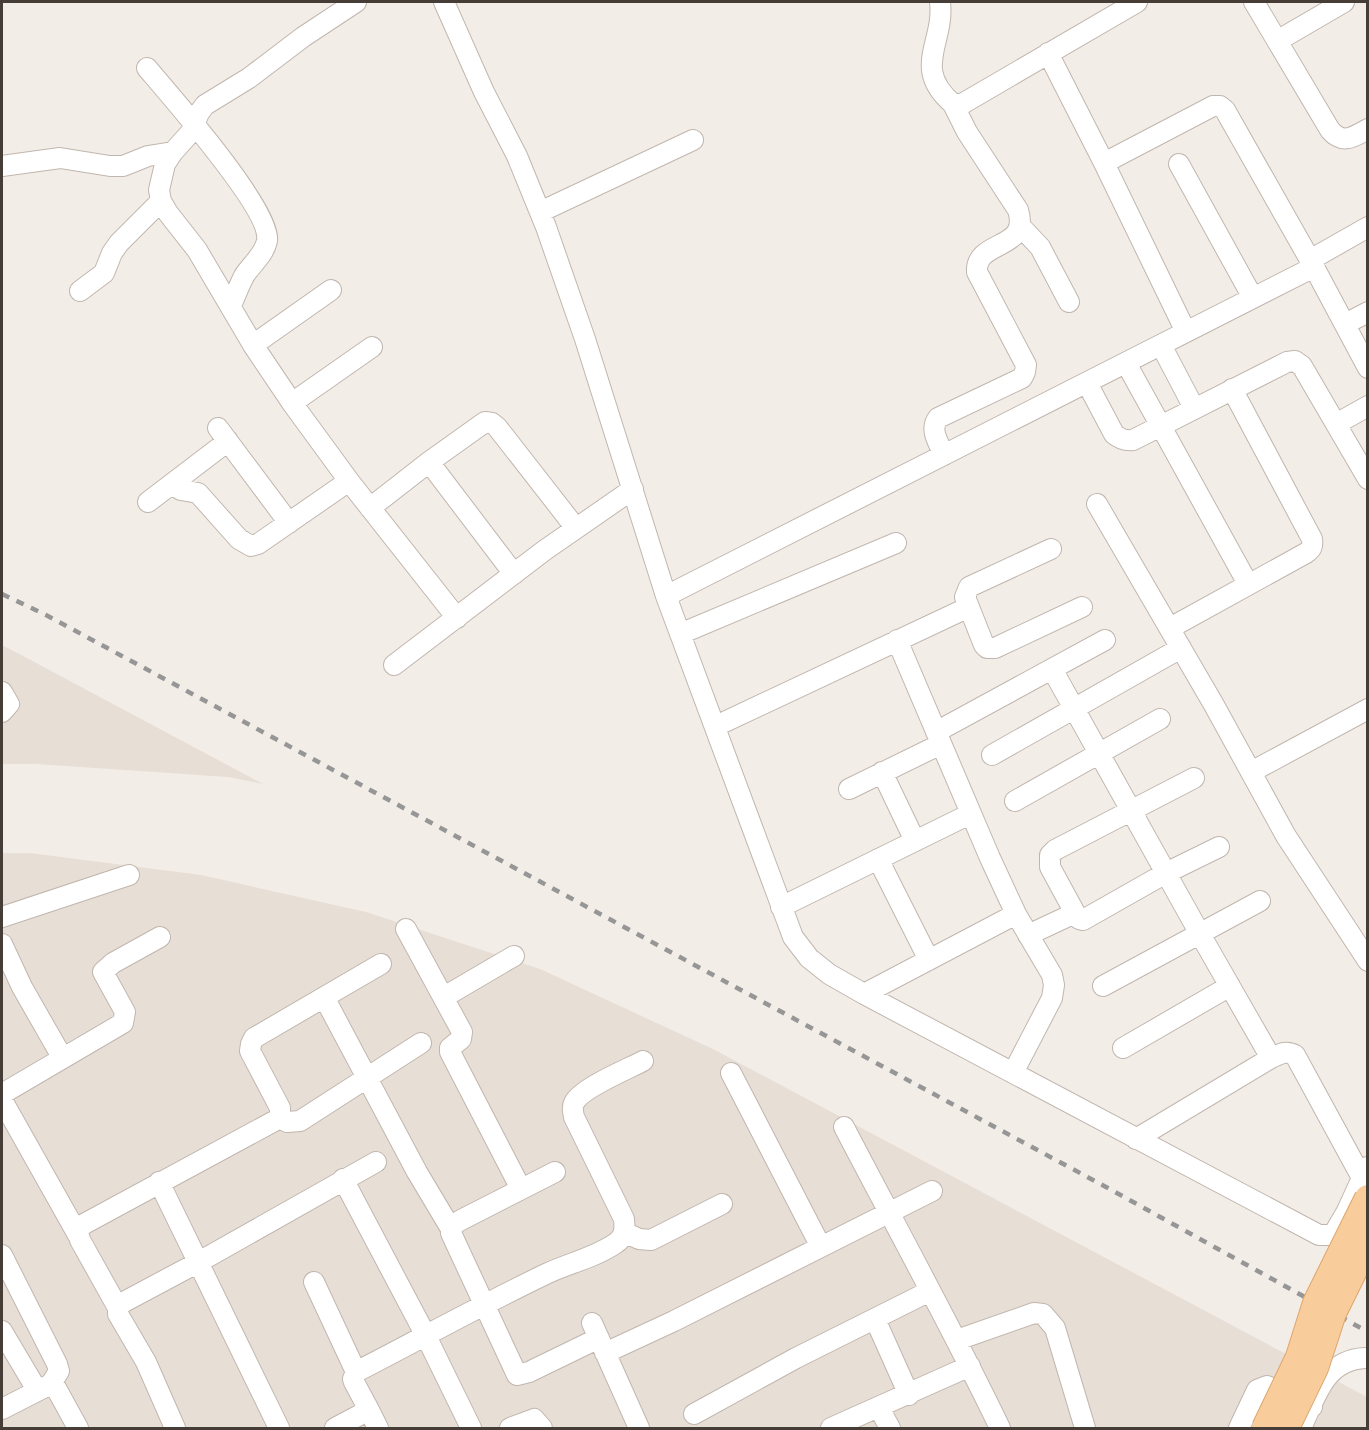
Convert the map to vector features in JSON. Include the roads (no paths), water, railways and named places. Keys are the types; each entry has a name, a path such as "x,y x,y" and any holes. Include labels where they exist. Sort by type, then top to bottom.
{"main road":[{"path":"1265,1428 1299,1357 1316,1303 1366,1181"},
{"path":"1286,1428 1315,1368 1333,1312 1368,1242"}],"street":[{"path":"356,2 303,37 249,78 205,105 183,143 165,164 159,190 168,213 197,250 253,345 292,403 349,481 457,618"},
{"path":"444,2 484,92 517,156 540,212 585,339 666,596 793,937 809,958 830,974 864,994 1319,1235 1333,1235 1368,1254"},
{"path":"953,104 962,104 1137,2"},
{"path":"1254,2 1330,130 1336,136 1350,139 1368,129"},
{"path":"1277,41 1344,2"},
{"path":"943,3 931,68 934,79 945,97 953,104 966,132 1018,210 1021,227 1040,247 1069,302"},
{"path":"1048,53 1186,332"},
{"path":"147,68 227,166 267,232 267,242 263,251 245,275 231,306"},
{"path":"1104,163 1213,106 1220,106 1225,110 1312,264 1368,368"},
{"path":"540,212 693,140"},
{"path":"2,166 60,158 123,166 148,156 173,152"},
{"path":"1179,164 1253,298"},
{"path":"80,291 104,273 119,243 162,201"},
{"path":"944,455 933,431 934,423 938,418 1022,378 1025,372 1024,358 977,272 976,265 980,258 1016,235 1021,227"},
{"path":"666,596 1253,298 1312,264 1368,227"},
{"path":"253,345 331,290"},
{"path":"1345,324 1368,312"},
{"path":"1161,345 1194,408"},
{"path":"292,403 372,347"},
{"path":"1087,383 1114,434 1120,439 1133,440 1287,362 1295,361 1302,366 1368,479"},
{"path":"1126,363 1248,585"},
{"path":"1170,628 1306,553 1313,545 1312,539 1232,389"},
{"path":"1336,424 1368,406"},
{"path":"370,508 485,422 492,423 575,527"},
{"path":"148,502 172,484 223,434 289,523"},
{"path":"429,462 514,574"},
{"path":"172,484 181,490 198,492 240,539 251,546 258,544 349,481"},
{"path":"394,665 575,527 633,489"},
{"path":"1097,504 1303,863 1368,961"},
{"path":"680,634 896,543"},
{"path":"1051,549 969,587 965,597 984,645 991,648 1082,607"},
{"path":"716,726 969,607"},
{"path":"897,640 970,814 1016,914 1052,975 1054,985 1052,998 1013,1073"},
{"path":"849,789 882,772 1052,669 1105,640"},
{"path":"992,755 1181,648"},
{"path":"1052,669 1271,1058"},
{"path":"2,692 9,704 2,712"},
{"path":"1251,772 1368,709"},
{"path":"1015,801 1160,718"},
{"path":"882,772 915,841"},
{"path":"1194,778 1054,850 1050,855 1050,867 1075,913 1079,919 1083,920 1166,873 1219,847"},
{"path":"781,907 970,814"},
{"path":"878,859 929,960"},
{"path":"2,917 129,875"},
{"path":"1103,986 1260,901"},
{"path":"1028,935 1075,913"},
{"path":"864,994 1016,914"},
{"path":"406,929 463,1036 450,1048 450,1052 521,1189"},
{"path":"2,1094 123,1023 125,1012 103,972 113,963 160,937"},
{"path":"2,944 22,987 62,1058"},
{"path":"444,997 514,956"},
{"path":"280,1118 280,1108 250,1051 250,1044 254,1038 381,964"},
{"path":"1123,1048 1230,986"},
{"path":"324,997 417,1172 451,1229 517,1375 529,1372 599,1338 674,1321 932,1191"},
{"path":"280,1118 287,1122 300,1121 421,1043"},
{"path":"1136,1138 1271,1058 1289,1052 1295,1055 1366,1181 1333,1235"},
{"path":"356,1372 549,1273 617,1243 624,1232 624,1219 574,1117 573,1110 575,1101 586,1091 643,1061"},
{"path":"731,1073 821,1247"},
{"path":"2,1100 118,1308 118,1314 146,1362 175,1428"},
{"path":"78,1235 78,1230 84,1224 280,1118"},
{"path":"844,1127 957,1340 1000,1428"},
{"path":"118,1308 122,1303 161,1280 197,1263 376,1162"},
{"path":"451,1229 461,1220 555,1172"},
{"path":"343,1179 426,1336 471,1428"},
{"path":"159,1182 279,1428"},
{"path":"624,1232 639,1239 651,1240 722,1204"},
{"path":"2,1256 59,1371 44,1387 2,1409"},
{"path":"314,1282 356,1372 354,1382 378,1428"},
{"path":"694,1414 796,1358 930,1291"},
{"path":"957,1340 1034,1313 1043,1314 1055,1328 1085,1428"},
{"path":"875,1319 909,1395"},
{"path":"2,1330 44,1387 56,1388 78,1428"},
{"path":"599,1338 639,1428"},
{"path":"1301,1428 1327,1376 1333,1369 1354,1359 1365,1358"},
{"path":"831,1428 970,1366"},
{"path":"1239,1428 1257,1390 1267,1386 1312,1407"},
{"path":"879,1408 890,1428"},
{"path":"335,1428 369,1410"},
{"path":"510,1428 534,1419 542,1428"}],"railway":[{"path":"2,594 46,615 1106,1187 1368,1332"}]}
